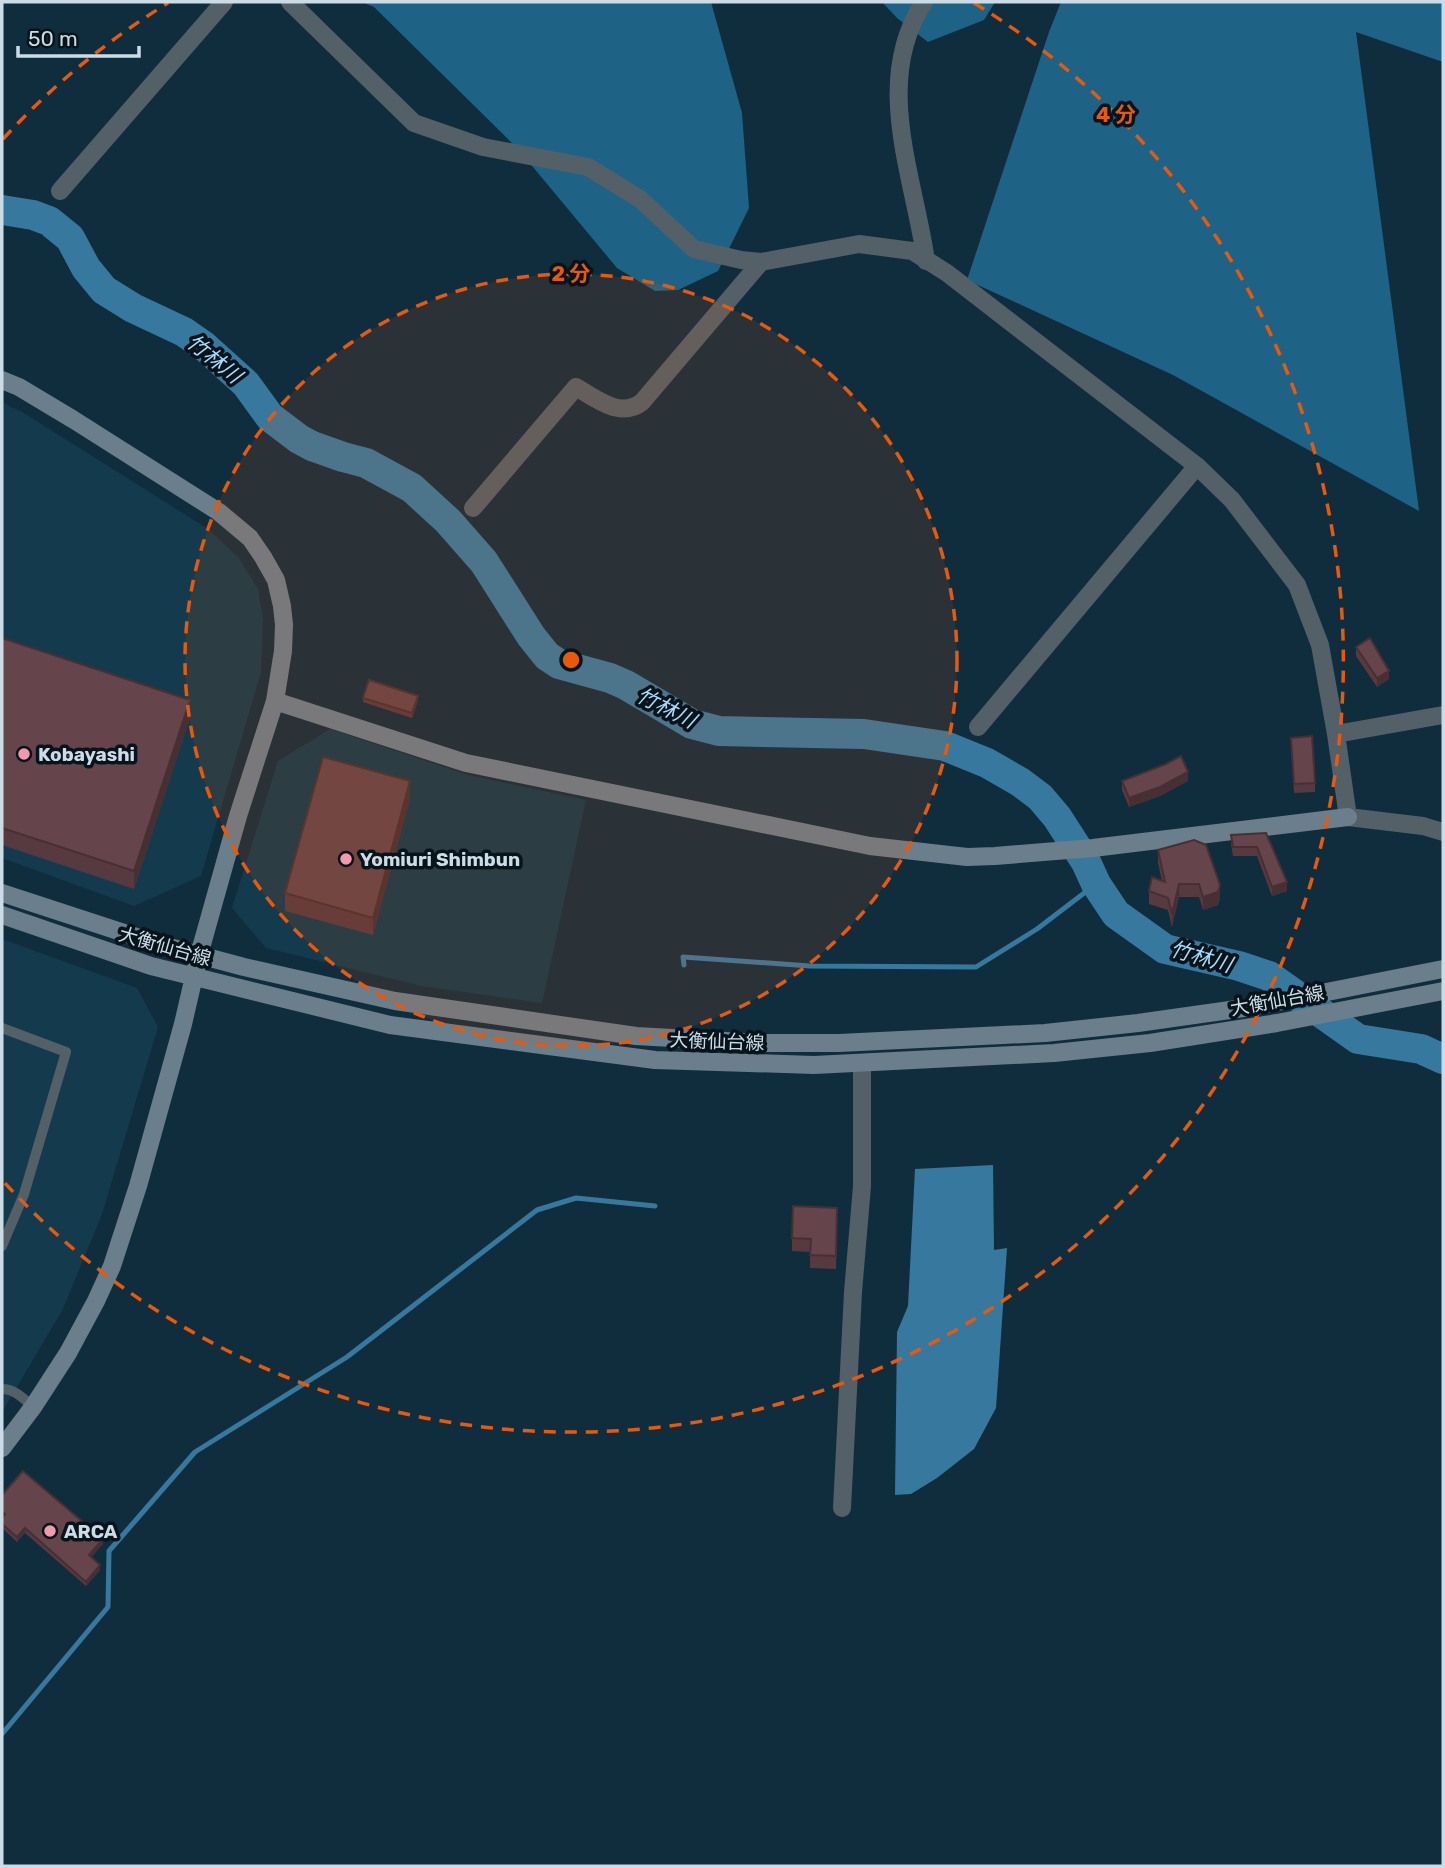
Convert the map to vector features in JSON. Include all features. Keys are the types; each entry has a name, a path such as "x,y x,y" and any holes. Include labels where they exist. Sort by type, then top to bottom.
{"main road":[{"path":"2,380 19,387 130,455 219,512 250,538 276,580 284,625 275,701 238,816 138,1186 112,1266 68,1353 2,1448"},
{"path":"275,701 466,763 870,846 967,857 1055,852 1348,817"},
{"name":"大衡仙台線","path":"2,892 158,944 244,967 395,1001 636,1036 762,1043 839,1043 1045,1033 1138,1023 1251,1007 1443,969"},
{"name":"大衡仙台線","path":"2,915 151,965 390,1025 655,1060 814,1065 1054,1054 1150,1043 1277,1023 1443,990"}],"street":[{"path":"60,191 224,2"},
{"path":"290,2 414,123 483,147 588,167 640,199 694,249 761,262 859,244 912,251 947,273 1197,466 1232,500 1297,585 1320,645 1348,817 1423,826 1443,832"},
{"path":"924,2 912,24 900,64 898,106 926,261"},
{"path":"473,508 576,387 605,404 625,410 642,402 761,262"},
{"path":"978,727 1197,466"},
{"path":"1336,734 1443,715"},
{"path":"842,1508 853,1292 862,1186 862,1064"}],"lane":[{"path":"2,1028 66,1052 24,1194 2,1246"},
{"path":"2,1389 20,1395 33,1407"}],"shaded area":[{"path":"362,2 711,2 742,113 749,208 718,271 678,290 655,291 617,268 518,149 374,7"},
{"path":"882,2 995,2 984,20 928,42 897,18"},
{"path":"1061,2 1443,2 1443,62 1356,32 1419,511 1173,375 967,280"},
{"path":"2,402 208,529 238,557 258,589 263,620 261,672 201,876 134,906 2,858"},
{"path":"330,729 468,775 586,800 542,1003 422,986 266,948 232,908 278,761"},
{"path":"2,939 137,988 158,1027 102,1214 63,1309 2,1412"},
{"path":"993,1165 994,1250 1007,1248 996,1408 974,1449 911,1494 895,1495 897,1332 908,1306 915,1169"}],"building":[{"path":"2,638 190,700 134,871 2,828"},
{"path":"1370,638 1389,671 1377,678 1356,647"},
{"path":"369,680 418,696 412,713 363,698"},
{"path":"1312,736 1315,783 1294,784 1291,738"},
{"path":"1181,756 1188,772 1160,787 1129,798 1122,781"},
{"path":"323,757 410,781 373,918 285,893"},
{"path":"1266,833 1287,882 1272,887 1257,847 1233,847 1231,835"},
{"path":"1194,840 1206,845 1220,885 1218,892 1203,897 1199,884 1179,884 1172,914 1168,898 1149,891 1152,877 1165,882 1158,850"},
{"path":"793,1206 837,1208 836,1256 810,1255 811,1239 792,1238"},
{"path":"23,1471 103,1539 89,1555 100,1565 86,1582 25,1528 17,1537 2,1524 5,1514 2,1512 2,1495"}],"waterway":[{"name":"竹林川","path":"2,210 33,215 49,221 70,238 86,268 104,290 133,308 184,332 204,346 246,384 270,417 299,439 312,446 366,463 412,488 448,521 484,562 531,636 547,656 559,664 610,678 692,724 719,731 864,734 945,746 987,763 1040,797 1057,817 1116,914 1165,949 1239,966 1269,976 1358,1039 1421,1049 1443,1059"},
{"path":"684,965 683,957 810,966 976,967 1037,929 1096,884"},
{"path":"2,1734 108,1607 109,1551 195,1452 347,1357 537,1210 576,1198 655,1206"}],"place":[{"name":"Kobayashi","path":"24,754"},
{"name":"Yomiuri Shimbun","path":"346,859"},
{"name":"ARCA","path":"50,1531"}]}
